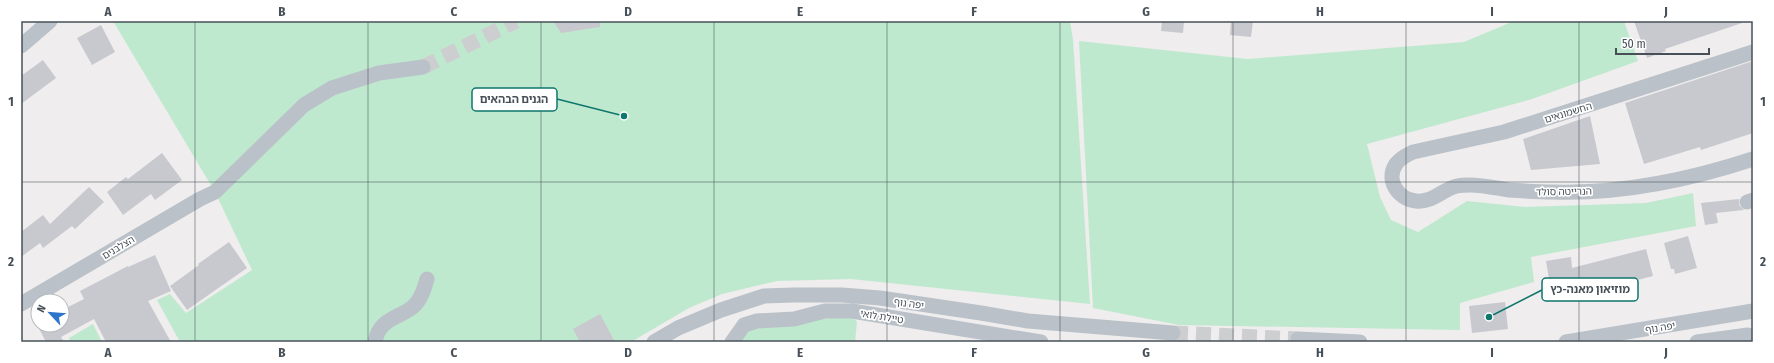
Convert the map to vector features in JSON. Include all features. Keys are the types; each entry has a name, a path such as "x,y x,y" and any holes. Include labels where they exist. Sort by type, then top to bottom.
{"street":[{"path":"21,46 50,21"},
{"name":"החשמונאים","path":"1391,175 1396,163 1404,156 1413,152 1504,132 1753,52"},
{"name":"הצלבנים","path":"21,304 200,199 215,192 304,105 332,88 379,73 423,67"},
{"name":"הנרייטה סולד","path":"1391,175 1394,188 1404,197 1415,201 1426,201 1457,186 1472,185 1516,190 1555,192 1631,189 1727,168 1753,159"},
{"path":"375,342 381,328 389,319 411,309 422,296 427,279"},
{"name":"יפה נוף","path":"654,342 678,328 721,310 764,296 793,295 842,295 880,298 1028,321 1173,333"},
{"name":"טיילת לואי","path":"732,342 744,325 757,322 794,319 826,311 852,311 1041,342"},
{"name":"יפה נוף","path":"1566,342 1753,311"},
{"path":"1697,342 1748,335"},
{"path":"1298,339 1360,342"}],"green space":[{"path":"113,21 1070,21 1073,40 1090,304 851,279 777,281 722,294 689,308 631,342 180,342 157,300 170,294 186,313 252,270 215,192"},
{"path":"1514,21 1624,21 1638,61 1532,99 1367,144 1380,197 1391,220 1418,232 1467,201 1525,207 1646,203 1693,193 1696,226 1531,257 1534,282 1460,303 1460,330 1179,325 1093,308 1079,41 1248,59 1464,42"},
{"path":"852,316 857,322 855,342 738,342 749,330 812,320"},
{"path":"93,324 102,342 70,342 69,338"}],"building":[{"path":"553,21 600,21 600,27 561,33"},
{"path":"1162,21 1184,21 1183,33 1161,31"},
{"path":"1231,21 1253,21 1251,37 1230,35"},
{"path":"1634,21 1741,21 1742,23 1665,49 1666,51 1647,58"},
{"path":"101,25 115,52 92,65 77,38"},
{"path":"43,60 56,78 21,104 21,76"},
{"path":"1753,61 1753,133 1701,150 1700,147 1644,164 1625,103"},
{"path":"1590,116 1600,164 1531,170 1523,139"},
{"path":"162,153 182,180 155,200 151,194 123,215 107,192 126,177 128,179"},
{"path":"89,187 104,202 75,229 72,226 43,248 40,243 21,257 21,232 43,215 50,224"},
{"path":"1739,199 1739,205 1744,210 1716,213 1718,223 1705,225 1701,203"},
{"path":"1688,236 1697,268 1675,274 1674,269 1671,269 1664,243"},
{"path":"229,242 247,268 187,310 170,286"},
{"path":"1646,249 1653,276 1630,282 1629,278 1568,293 1568,291 1547,294 1545,280 1549,279 1546,261 1571,257 1572,268"},
{"path":"155,255 171,291 148,301 171,342 106,342 94,319 70,332 70,306 84,299 80,291"},
{"path":"1505,302 1508,329 1472,333 1469,306"},
{"path":"600,314 615,342 580,342 573,329"},
{"path":"41,333 68,333 61,337 64,342 46,342"}],"tunnel":[{"path":"423,67 516,21"},
{"path":"1173,333 1298,339"}],"place":[{"name":"הגנים הבהאים","path":"624,116"},
{"name":"מוזיאון מאנה-כץ","path":"1489,317"}]}
